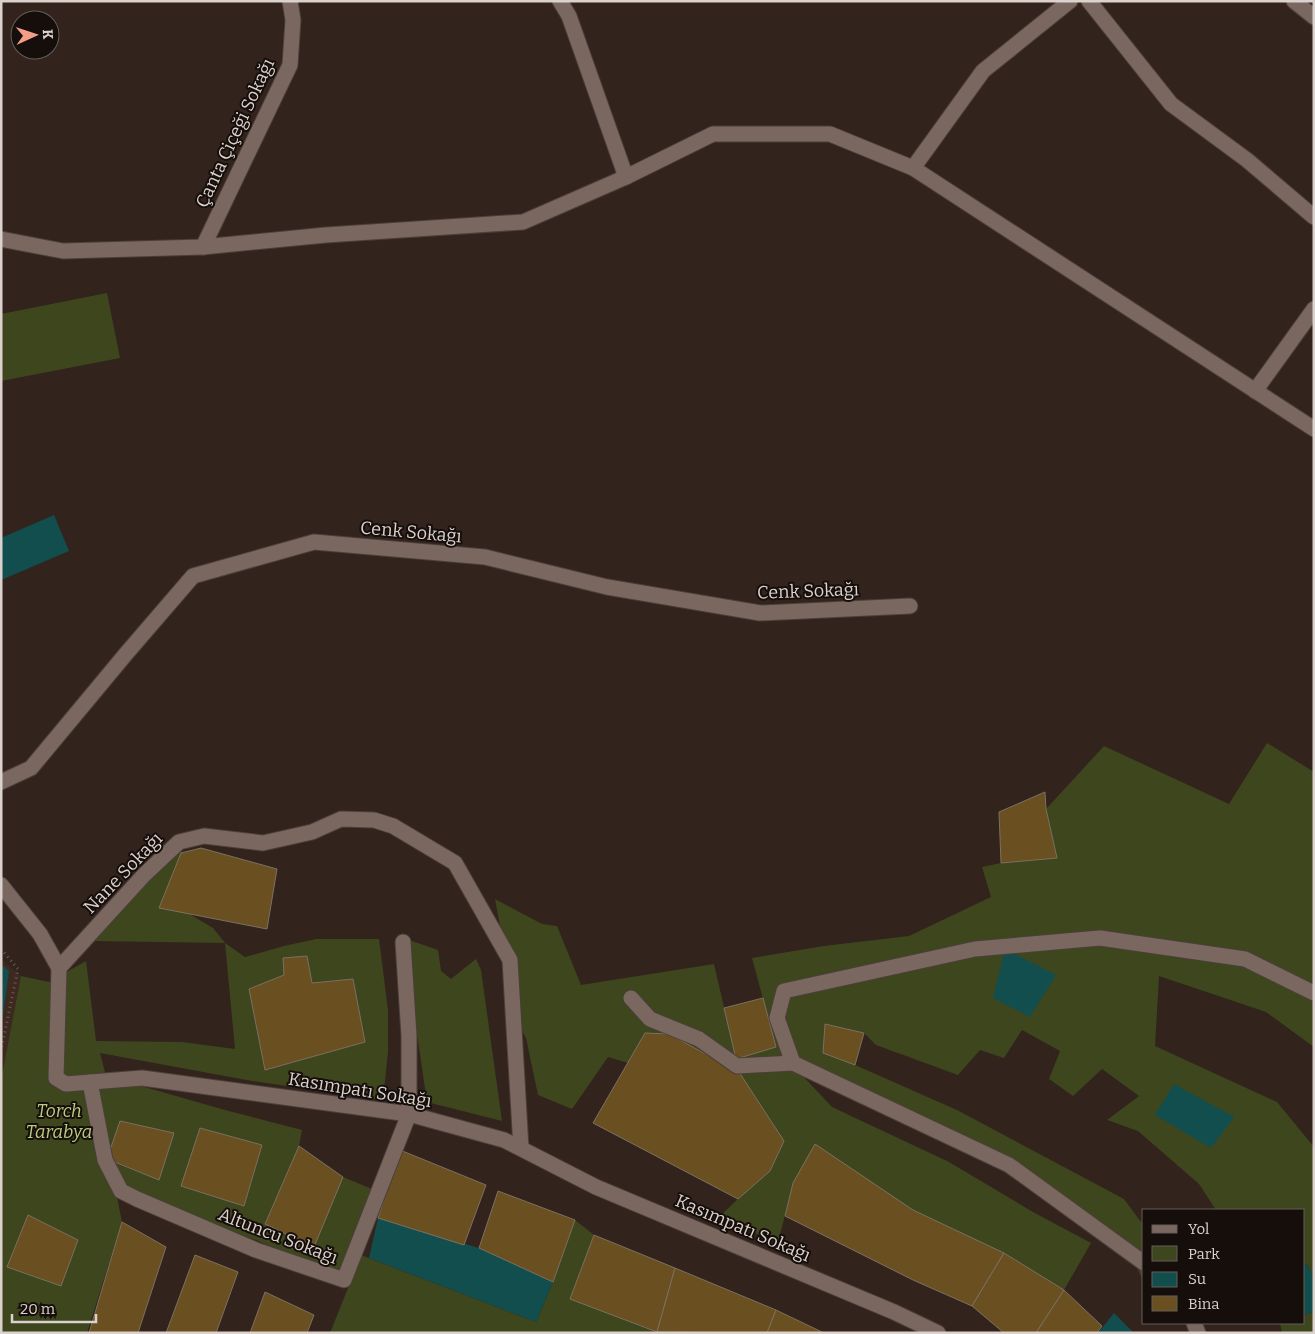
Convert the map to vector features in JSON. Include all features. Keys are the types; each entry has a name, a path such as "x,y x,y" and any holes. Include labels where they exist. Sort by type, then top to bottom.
{"street":[{"name":"Çanta Çiçeği Sokağı","path":"203,247 290,65 292,20 290,1"},
{"path":"560,1 568,16 626,177"},
{"path":"913,168 983,71 1070,1"},
{"path":"1089,1 1171,104 1247,160 1314,217"},
{"path":"1294,1 1314,17"},
{"path":"1,239 63,251 203,247 326,235 523,222 626,177 713,134 830,134 913,168 1314,429"},
{"path":"1255,391 1314,309"},
{"name":"Cenk Sokağı","path":"1,782 31,768 125,654 193,576 314,542 486,557 607,587 760,614 910,606"},
{"name":"Nane Sokağı","path":"59,968 144,875 179,842 204,836 263,843 312,832 341,819 374,820 393,826 455,863 510,960 521,1148"},
{"path":"1,885 40,934 59,968"},
{"path":"793,1063 777,1018 784,991 975,949 1100,938 1245,959 1314,993"},
{"name":"Altuncu Sokağı","path":"90,1082 105,1160 121,1191 256,1250 344,1280 409,1114 409,1036 403,942"},
{"name":"Kasımpatı Sokağı","path":"59,968 56,1078 66,1084 142,1078 409,1114 504,1140 596,1187 894,1312 938,1333"},
{"path":"631,998 650,1019 699,1039 737,1066 793,1063 1009,1164 1142,1262"}],"path":[{"path":"1,949 18,969 1,1050"}],"shaded area":[{"name":"Torch Tarabya","path":"1,959 21,976 1,1080"}],"green space":[{"path":"107,293 120,358 1,381 1,314"},
{"path":"1267,743 1314,772 1314,1047 1266,1012 1159,976 1155,1046 1277,1102 1314,1147 1314,1279 1307,1264 1305,1265 1305,1209 1215,1209 1199,1184 1138,1131 1107,1120 1139,1096 1102,1069 1073,1096 1049,1079 1060,1051 1022,1030 1004,1058 980,1050 958,1075 876,1045 864,1033 825,1024 823,1053 957,1110 1124,1199 1142,1223 1142,1278 1124,1242 901,1107 801,1074 832,1107 949,1162 1033,1212 1091,1243 1064,1290 1004,1253 913,1210 793,1183 778,1243 719,1217 770,1171 784,1141 739,1072 669,1034 645,1033 628,1063 608,1057 572,1109 538,1095 526,1038 514,1016 495,899 542,924 557,926 581,985 714,964 736,1059 776,1047 752,958 824,946 909,936 991,897 982,867 1001,863 1057,858 1046,809 1104,746 1229,804"},
{"path":"183,849 160,907 188,913 213,928 225,943 94,941 91,937 149,872"},
{"path":"403,938 438,950 441,971 451,979 476,959 481,970 502,1121 427,1102"},
{"path":"316,939 379,939 388,1010 388,1052 383,1100 252,1081 100,1053 106,1076 302,1130 299,1146 265,1223 313,1247 343,1177 377,1191 361,1255 536,1322 553,1282 575,1220 594,1235 571,1299 658,1333 330,1333 352,1278 314,1267 256,1240 117,1197 122,1222 87,1333 1,1333 1,1080 21,976 49,982 86,961 96,1041 182,1042 235,1049 225,943 245,957","holes":["307,956 312,983 353,979 364,1042 265,1070 249,989 284,975 283,958","121,1121 173,1133 159,1180 107,1160","200,1128 262,1145 244,1206 182,1186","28,1215 78,1240 61,1286 7,1267"]},
{"path":"1314,1312 1314,1333 1282,1333 1280,1324 1305,1324 1305,1315"}],"water":[{"path":"54,515 69,551 1,580 1,538"},
{"path":"1005,949 1056,975 1030,1017 993,998"},
{"path":"1,964 9,971 1,1030"},
{"path":"1174,1084 1234,1117 1211,1148 1155,1115"},
{"path":"378,1218 479,1248 553,1282 536,1322 369,1258"},
{"path":"1307,1264 1314,1279 1314,1312 1305,1315 1305,1265"},
{"path":"1114,1313 1134,1333 1098,1333"}],"building":[{"path":"1045,792 1046,809 1057,858 1001,863 999,812"},
{"path":"201,848 277,869 267,929 159,908 181,853"},
{"path":"307,956 312,983 353,979 365,1042 265,1070 249,989 284,975 283,958"},
{"path":"763,998 776,1047 736,1059 724,1008"},
{"path":"825,1024 864,1033 855,1065 823,1053"},
{"path":"645,1033 669,1034 739,1072 784,1141 770,1171 738,1199 593,1123"},
{"path":"120,1121 174,1133 159,1180 107,1159"},
{"path":"200,1128 262,1145 244,1206 181,1186"},
{"path":"815,1144 913,1210 1004,1253 972,1306 913,1280 785,1216 793,1183"},
{"path":"299,1146 343,1177 314,1247 265,1224"},
{"path":"400,1150 486,1185 464,1245 378,1218"},
{"path":"498,1191 575,1220 553,1282 479,1248"},
{"path":"28,1215 78,1240 61,1286 7,1267"},
{"path":"122,1222 166,1247 138,1333 89,1333"},
{"path":"594,1235 675,1268 657,1332 570,1299"},
{"path":"1004,1253 1064,1290 1036,1333 1004,1333 972,1306"},
{"path":"195,1255 238,1272 216,1333 166,1333"},
{"path":"675,1268 776,1310 767,1333 657,1332"},
{"path":"1064,1290 1102,1326 1097,1333 1036,1333"},
{"path":"265,1292 314,1315 307,1333 250,1333"},
{"path":"776,1310 824,1333 767,1333"}]}
